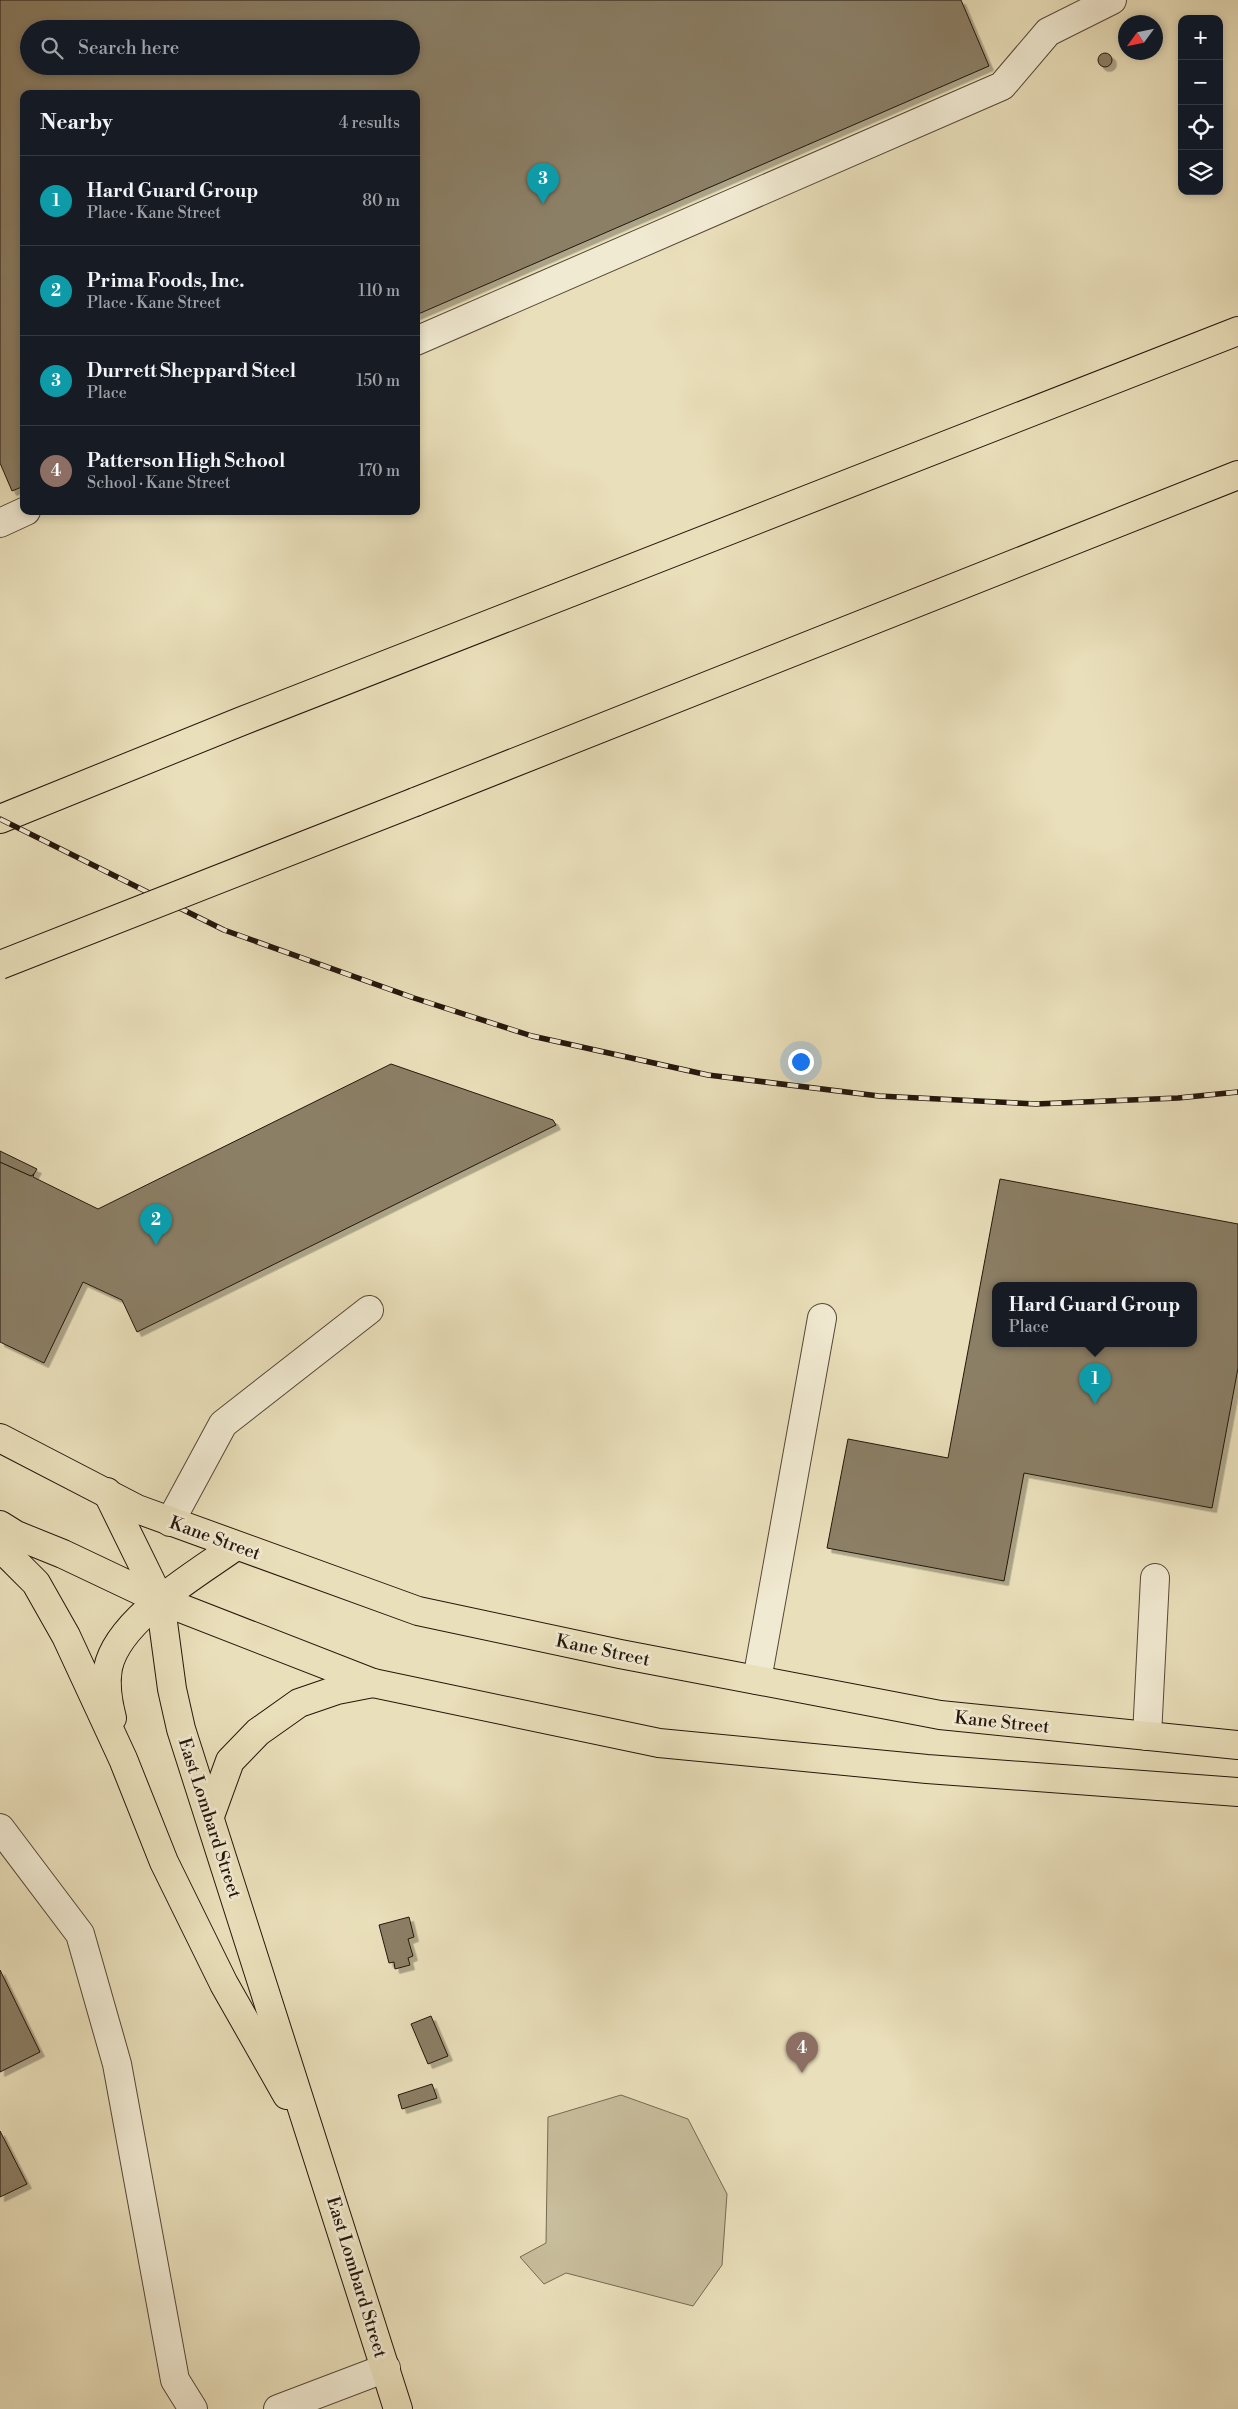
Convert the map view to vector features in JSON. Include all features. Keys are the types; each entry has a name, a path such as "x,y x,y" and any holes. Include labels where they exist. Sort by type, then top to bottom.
{"main road":[{"path":"0,819 242,721 1238,331"},
{"path":"0,965 1238,475"},
{"name":"Kane Street","path":"0,1438 137,1509 418,1611 620,1654 940,1715 1238,1746"},
{"name":"East Lombard Street","path":"106,1492 160,1600 172,1689 181,1729 398,2409"},
{"path":"0,1525 16,1535 63,1554 160,1600 372,1683 658,1743 927,1769 1238,1792"},
{"path":"123,1759 111,1714 107,1690 108,1668 122,1636 160,1600 236,1546"},
{"path":"0,1547 36,1582 66,1636 123,1759"},
{"path":"210,1816 230,1761 258,1732 299,1703 337,1690 372,1683"},
{"name":"East Lombard Street","path":"123,1759 164,1862 216,1966 315,2146"}],"lane":[{"path":"420,339 1002,86 1048,32 1112,0"},
{"path":"0,523 20,514"},
{"path":"170,1522 223,1424 369,1310"},
{"path":"757,1680 822,1318"},
{"path":"1147,1736 1155,1578"},
{"path":"0,1828 80,1934 117,2064 175,2380 193,2409"},
{"path":"278,2409 386,2368"}],"shaded area":[{"path":"621,2095 688,2119 727,2194 722,2265 693,2306 566,2273 544,2284 520,2257 546,2243 548,2117"}],"building":[{"path":"0,0 961,0 989,66 420,313 420,90 20,90 20,488 12,491 0,463"},
{"path":"1102,53 1108,53 1112,60 1108,67 1102,67 1098,63 1098,57"},
{"path":"391,1064 553,1120 556,1125 137,1332 122,1300 83,1282 44,1363 0,1342 0,1162 31,1176 34,1174 33,1177 98,1209"},
{"path":"0,1151 37,1169 31,1176 0,1162"},
{"path":"1000,1179 1238,1224 1238,1368 1212,1508 1024,1473 1004,1581 827,1548 848,1439 948,1458"},
{"path":"409,1917 414,1937 408,1939 413,1956 408,1958 410,1965 395,1969 394,1962 389,1963 379,1925"},
{"path":"0,1970 40,2052 0,2072"},
{"path":"431,2016 448,2056 428,2064 411,2024"},
{"path":"432,2084 437,2098 402,2109 398,2095"},
{"path":"0,2131 27,2184 0,2197"}],"railway":[{"path":"0,819 224,930 414,998 532,1036 708,1075 879,1096 1036,1104 1178,1098 1238,1092"}],"place":[{"name":"Durrett Sheppard Steel","path":"543,204"},
{"name":"Prima Foods, Inc.","path":"156,1245"},
{"name":"Hard Guard Group","path":"1095,1404"},
{"name":"Patterson High School","path":"802,2073"}]}
